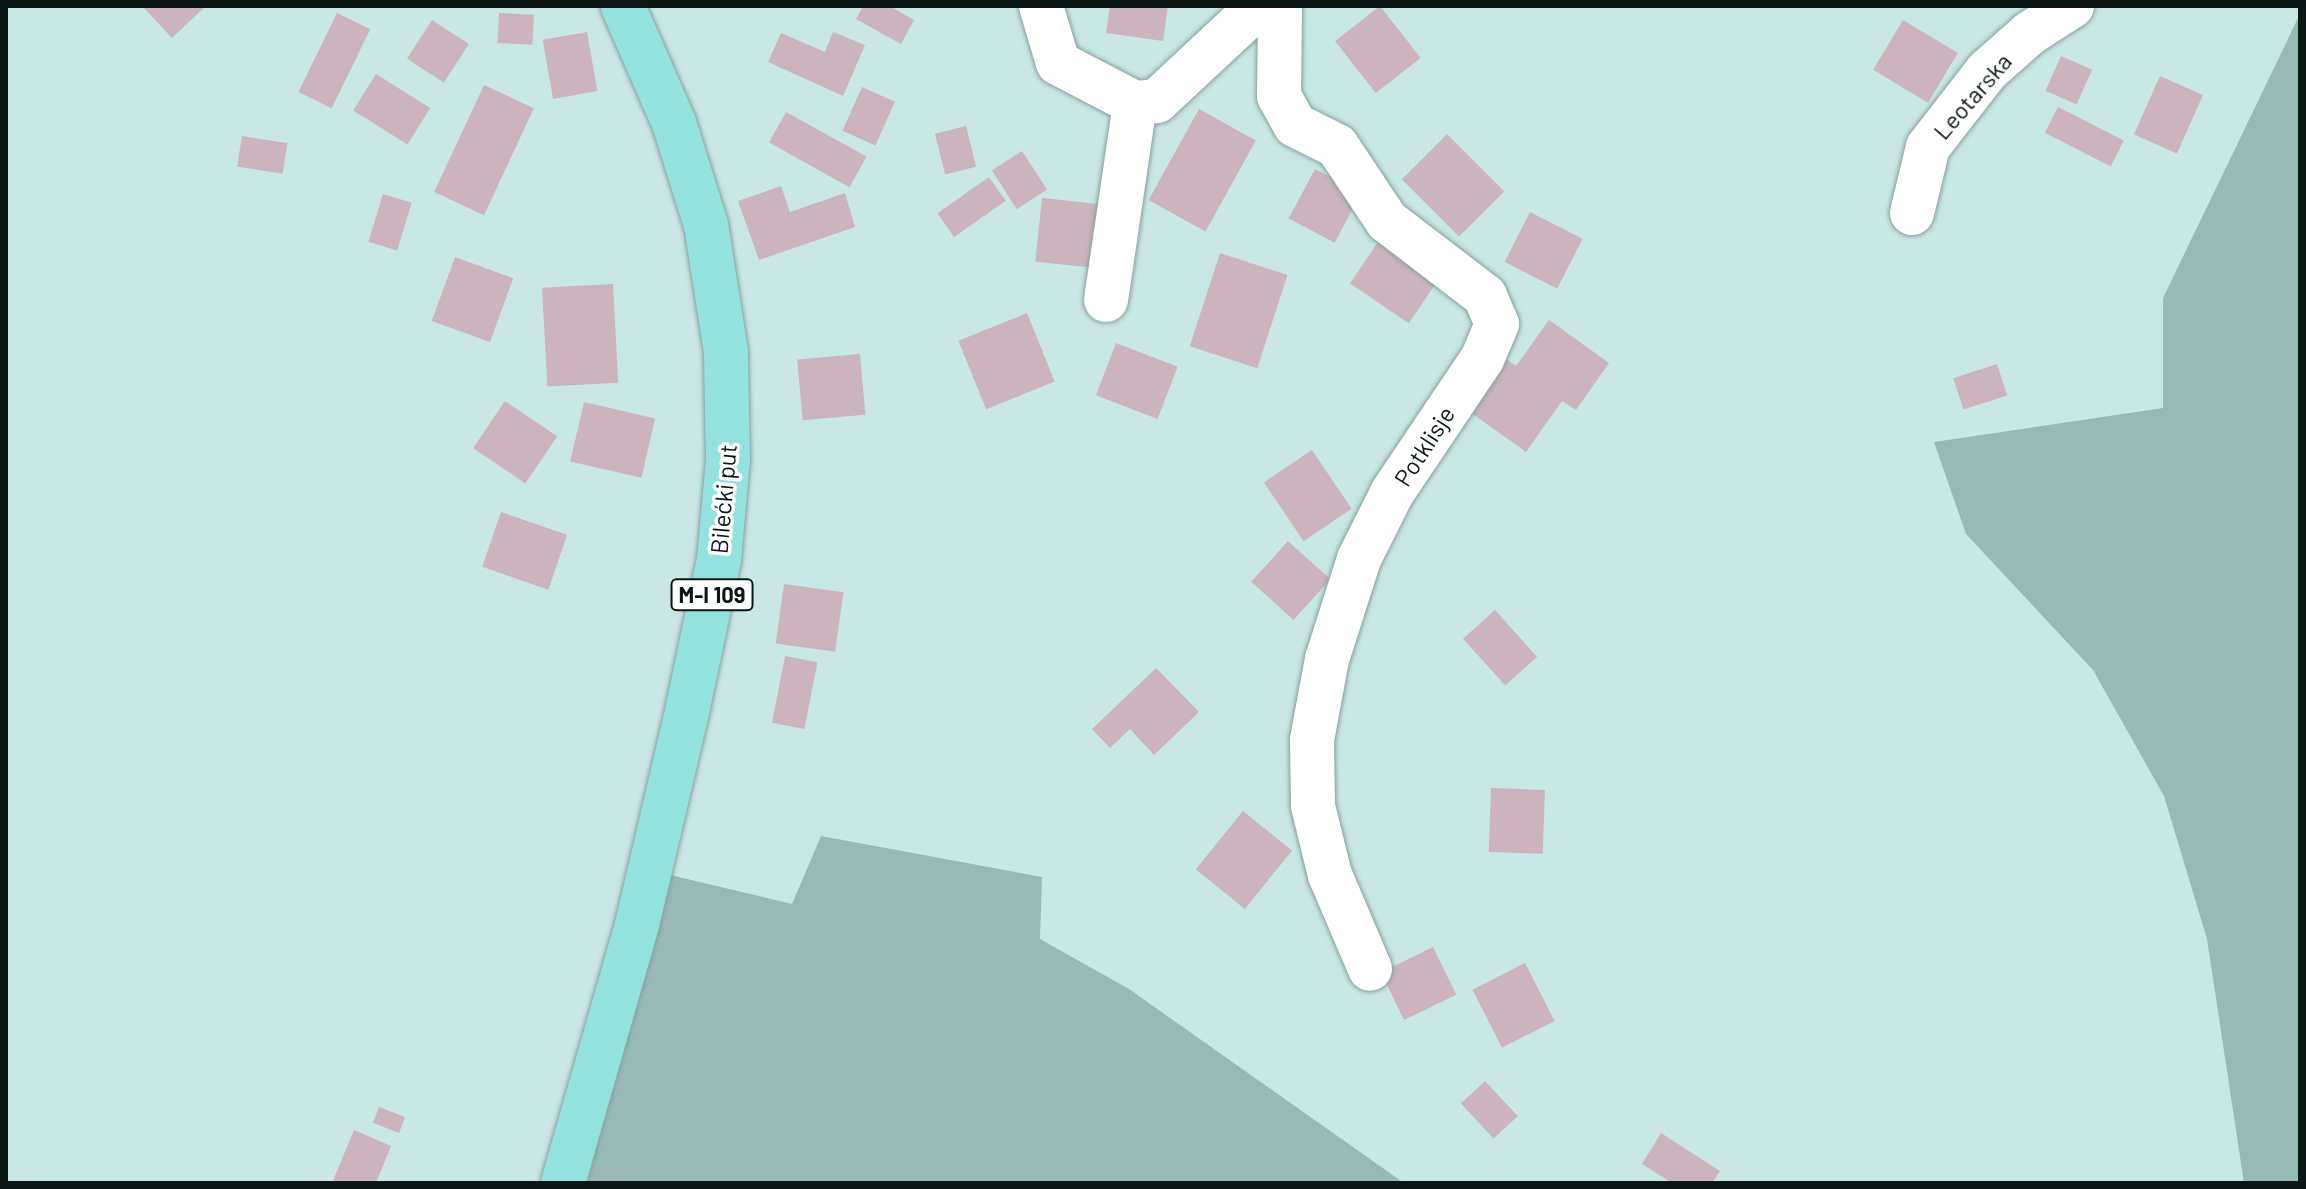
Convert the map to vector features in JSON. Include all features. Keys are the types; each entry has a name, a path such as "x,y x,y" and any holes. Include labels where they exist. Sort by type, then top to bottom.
{"main road":[{"name":"Bilećki put","path":"563,1183 637,925 688,707 719,560 728,473 726,352 706,225 674,123 623,6"}],"street":[{"path":"1041,6 1058,63 1135,103 1157,101 1259,6"},
{"name":"Potklisje","path":"1280,6 1279,96 1295,125 1337,146 1387,221 1485,296 1497,324 1482,359 1392,493 1365,546 1327,659 1312,740 1313,806 1330,875 1370,969"},
{"name":"Leotarska","path":"1912,213 1928,147 1987,71 2030,33 2072,6"},
{"path":"1106,300 1135,103"}],"green space":[{"path":"2300,14 2300,1183 2244,1183 2207,939 2164,796 2093,670 1966,534 1934,442 2163,408 2163,298"},
{"path":"821,836 1042,877 1040,939 1129,989 1404,1183 587,1183 666,874 792,904"}],"building":[{"path":"142,6 206,6 172,38"},
{"path":"863,6 890,6 914,20 901,44 856,19"},
{"path":"1110,6 1168,6 1163,41 1106,33"},
{"path":"1380,6 1421,58 1376,93 1335,41"},
{"path":"337,13 370,29 332,108 298,92"},
{"path":"499,13 534,15 532,45 497,43"},
{"path":"432,20 469,44 444,83 407,59"},
{"path":"1903,20 1958,53 1928,103 1873,70"},
{"path":"587,32 597,91 553,99 543,40"},
{"path":"833,32 865,45 843,96 768,62 781,33 825,52"},
{"path":"2061,56 2092,70 2077,105 2046,91"},
{"path":"376,74 430,108 407,144 353,110"},
{"path":"2160,76 2203,95 2177,154 2134,134"},
{"path":"484,85 534,108 484,215 434,192"},
{"path":"862,87 895,102 875,145 842,131"},
{"path":"2058,107 2124,141 2111,166 2045,133"},
{"path":"1199,109 1256,141 1205,231 1149,200"},
{"path":"786,112 866,157 849,187 769,143"},
{"path":"966,126 976,167 945,174 935,134"},
{"path":"1447,134 1504,191 1459,237 1402,179"},
{"path":"242,136 287,143 283,174 237,167"},
{"path":"1022,151 1047,190 1017,209 992,171"},
{"path":"1315,169 1361,193 1335,243 1289,218"},
{"path":"989,177 1006,201 954,237 937,213"},
{"path":"781,186 790,212 845,193 855,227 759,260 738,201"},
{"path":"383,194 412,203 397,251 368,242"},
{"path":"1042,198 1099,204 1092,268 1035,262"},
{"path":"1530,212 1583,239 1557,289 1505,262"},
{"path":"1384,233 1443,273 1409,323 1350,284"},
{"path":"1220,253 1288,275 1257,368 1190,346"},
{"path":"455,257 513,278 490,342 432,321"},
{"path":"613,284 618,383 547,387 542,288"},
{"path":"1027,313 1055,382 986,409 958,341"},
{"path":"1549,320 1609,363 1576,410 1562,401 1526,452 1463,407 1500,355 1516,366"},
{"path":"1116,343 1178,367 1158,419 1096,395"},
{"path":"860,354 865,415 803,420 797,359"},
{"path":"1997,364 2007,395 1963,410 1953,378"},
{"path":"505,401 557,436 525,483 473,448"},
{"path":"584,402 655,418 641,478 570,461"},
{"path":"1312,450 1352,509 1304,541 1264,482"},
{"path":"501,512 567,535 548,590 482,567"},
{"path":"1288,541 1330,579 1294,620 1251,582"},
{"path":"784,584 843,592 835,652 776,643"},
{"path":"1495,610 1537,657 1505,686 1463,639"},
{"path":"785,656 817,662 804,729 772,723"},
{"path":"1156,668 1199,712 1154,755 1130,729 1110,748 1092,729"},
{"path":"1491,788 1545,790 1543,854 1489,852"},
{"path":"1243,811 1292,851 1245,909 1196,869"},
{"path":"1433,947 1456,995 1404,1020 1381,972"},
{"path":"1525,963 1555,1021 1502,1048 1472,990"},
{"path":"1485,1081 1518,1116 1494,1139 1461,1104"},
{"path":"379,1107 405,1117 399,1133 373,1123"},
{"path":"354,1130 391,1146 376,1183 332,1183"},
{"path":"1661,1133 1720,1171 1712,1183 1672,1183 1642,1164"}]}
